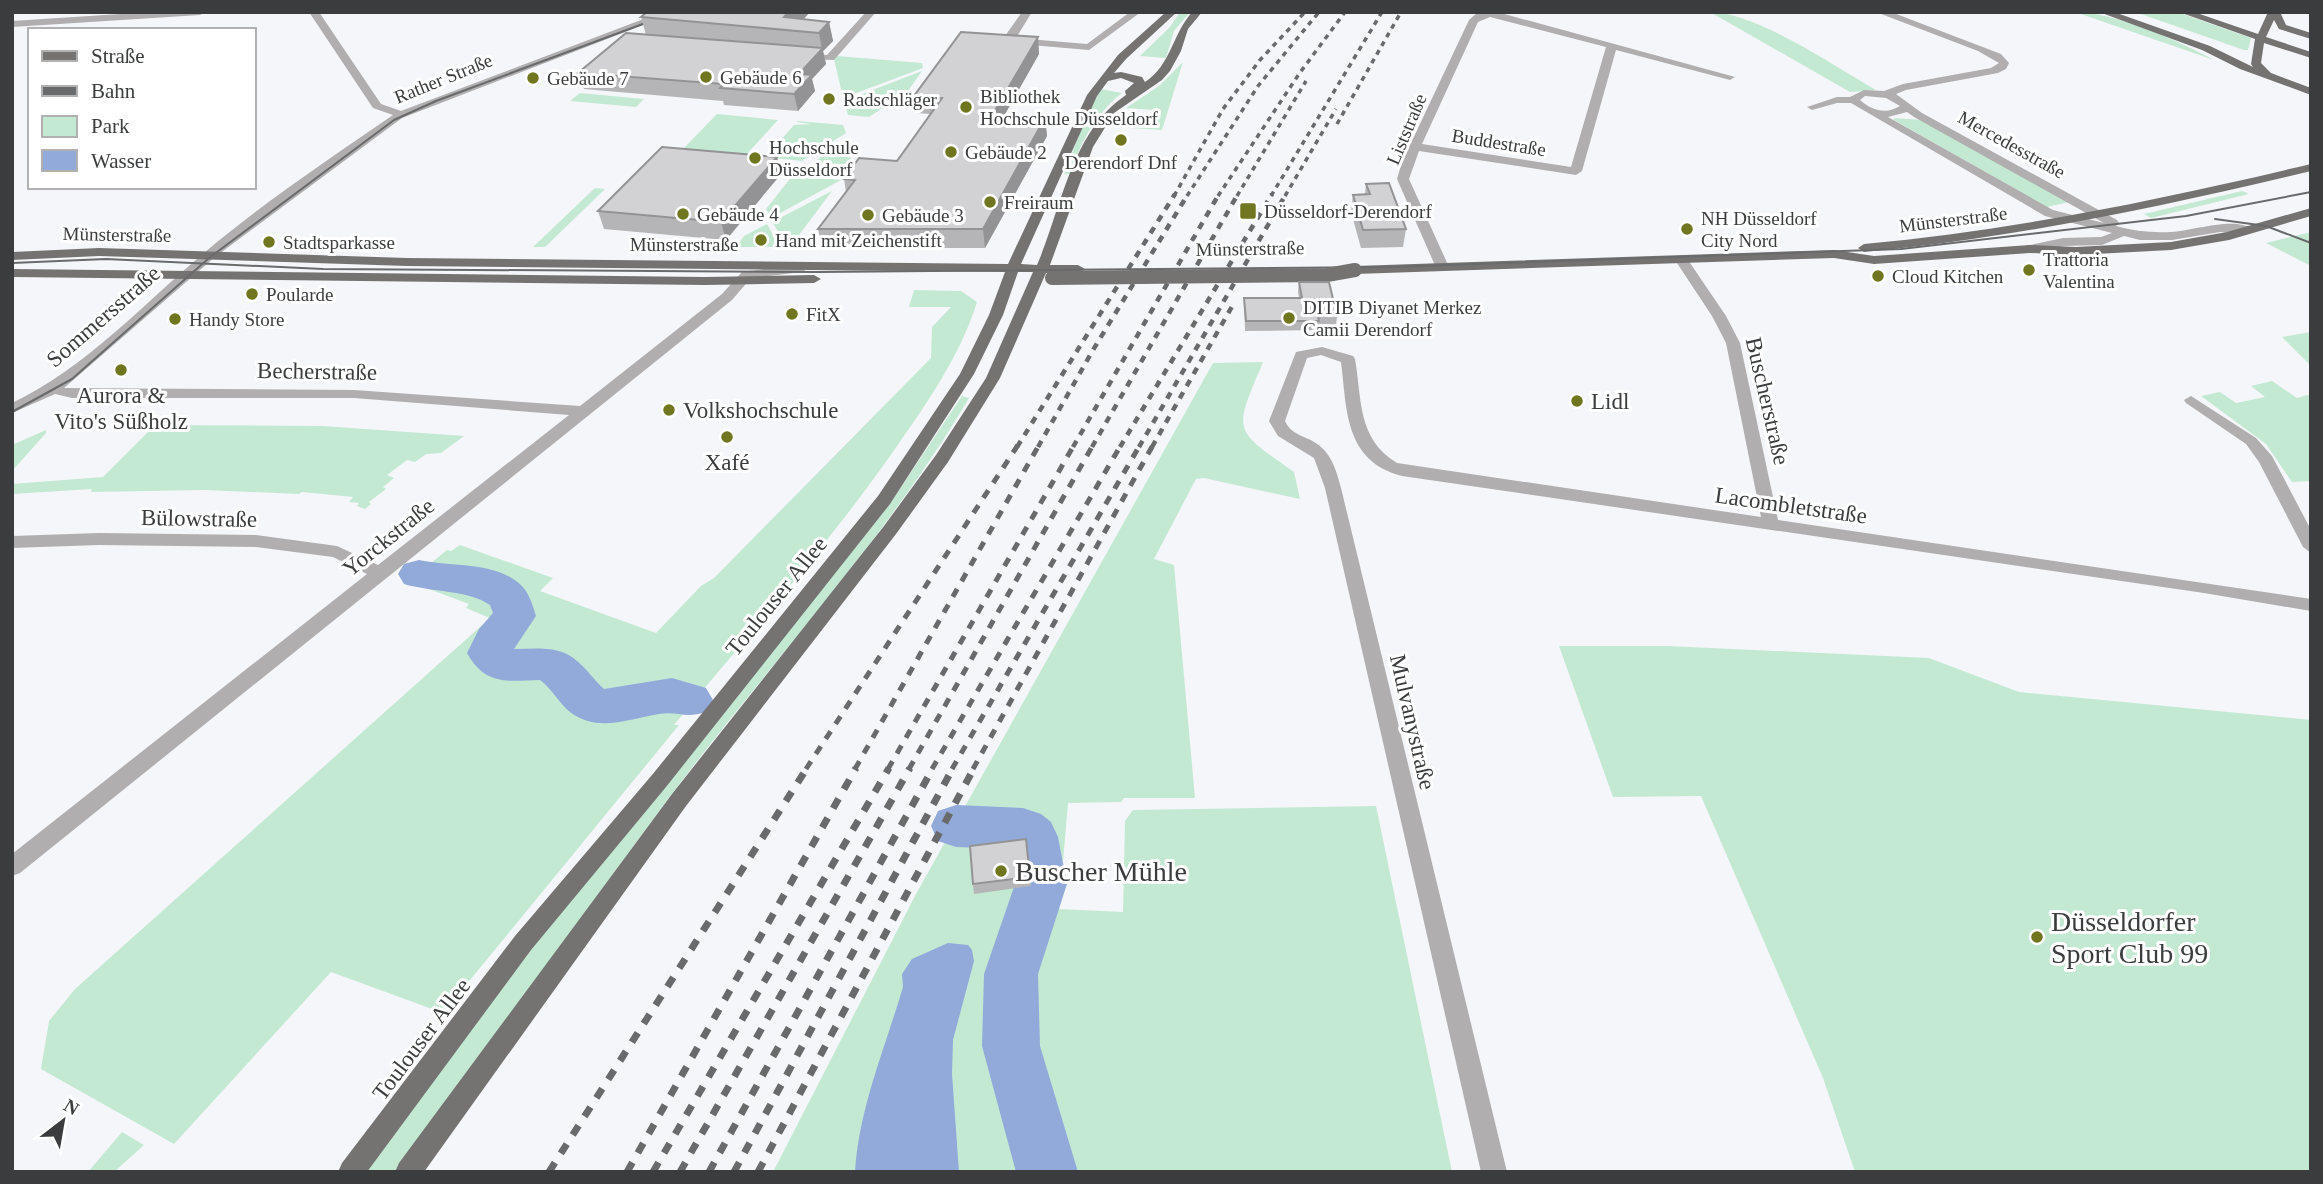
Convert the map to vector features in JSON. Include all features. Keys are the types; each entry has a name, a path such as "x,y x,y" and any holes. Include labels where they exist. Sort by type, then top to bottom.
{"main road":[{"name":"Toulouser Allee","path":"351,1172 523,943 659,781 884,500 967,374 996,315 1011,273 1077,121 1122,57 1172,12"},
{"name":"Toulouser Allee","path":"408,1172 679,800 890,530 942,458 993,378 1046,273 1087,147 1103,120 1124,99 1158,78 1167,69 1183,28 1197,12"},
{"path":"2104,12 2195,44 2311,92"},
{"path":"2119,12 2256,57 2311,79"},
{"path":"2184,12 2311,55"},
{"path":"2269,76 2259,69 2256,57 2259,39 2274,12"},
{"path":"2274,12 2282,27 2311,36"},
{"path":"1104,79 1121,75 1138,79 1140,84 1124,99"},
{"name":"Münsterstraße","path":"1834,254 1853,249 2000,233 2047,219 2076,221 2311,167"},
{"name":"Münsterstraße","path":"12,273 743,279 1011,273 1327,275 1355,270 1442,267 1834,254 1874,260 2030,249 2076,251 2171,246 2229,236 2311,212"},
{"name":"Münsterstraße","path":"12,256 74,251 407,262 742,263 802,268 1011,273"}],"street":[{"path":"12,24 200,12"},
{"path":"314,12 377,106 401,114"},
{"name":"Rather Straße","path":"186,275 210,254 401,114 673,12"},
{"path":"790,55 830,58 871,12"},
{"path":"1027,12 1010,36 1012,41 1089,47 1136,12"},
{"name":"Mercedesstraße","path":"1854,100 1856,96 1864,93 1885,94 1903,88 1994,71 2004,63 1997,56 1982,49 1881,12"},
{"name":"Liststraße","path":"1442,267 1403,178 1474,20 1488,13 1730,77"},
{"path":"13,37 34,23"},
{"path":"606,37 631,41"},
{"name":"Buddestraße","path":"1416,147 1576,171 1612,45"},
{"name":"Mercedesstraße","path":"1885,94 1918,115 2102,215"},
{"name":"Mercedesstraße","path":"1812,107 1836,100 1854,100 2047,219"},
{"path":"1869,111 1897,113 1905,110 1905,105"},
{"path":"2102,215 2116,224 2119,231"},
{"name":"Münsterstraße","path":"2076,221 2140,236 2172,236 2220,228 2246,229"},
{"name":"Münsterstraße","path":"2030,249 2063,242 2102,241 2118,236 2119,231"},
{"name":"Buscherstraße","path":"1681,260 1734,343 1771,526"},
{"path":"743,279 747,275 802,268"},
{"name":"Sommersstraße","path":"12,409 53,388 79,370 186,275"},
{"name":"Yorckstraße","path":"12,867 727,297 743,279"},
{"name":"Mulvanystraße","path":"1345,356 1322,351 1301,355 1277,421 1280,430 1288,437 1311,446 1320,454 1333,488 1494,1172"},
{"name":"Lacombletstraße","path":"1345,356 1349,361 1352,404 1360,432 1374,457 1392,468 2192,586 2311,606"},
{"name":"Becherstraße","path":"53,388 72,394 186,391 366,394 581,411"},
{"path":"2192,400 2251,441 2266,460 2311,547"},
{"name":"Bülowstraße","path":"12,542 99,539 256,541 337,552 379,573"}],"green space":[{"path":"1180,12 1190,12 1174,31 1166,58 1140,56 1170,27"},
{"path":"1710,12 1729,14 1772,30 1876,90 1850,92"},
{"path":"2075,12 2127,22 2165,36 2214,60"},
{"path":"2135,12 2177,12 2251,38 2248,50 2244,50"},
{"path":"837,56 922,63 923,68 843,98 834,59"},
{"path":"1183,62 1162,130 1115,127 1117,123 1150,125 1154,110 1126,108 1159,86"},
{"path":"922,71 908,91 869,117 848,115 844,101"},
{"path":"1101,89 1122,93 1097,119 1084,140 1070,174 1064,174 1090,107"},
{"path":"580,93 644,99 636,107 570,101"},
{"path":"717,114 778,120 745,156 682,150"},
{"path":"1894,118 1923,120 2069,202 2047,207"},
{"path":"798,121 843,125 846,133 802,161 766,157 794,125 811,124"},
{"path":"847,139 852,165 814,162"},
{"path":"793,175 841,180 771,218 766,209"},
{"path":"595,188 605,189 545,247 533,247"},
{"path":"832,191 790,247 788,247 772,222"},
{"path":"2242,191 2249,194 2151,218 2144,214"},
{"path":"767,224 780,247 736,247 744,236"},
{"path":"2311,232 2311,266 2266,243"},
{"path":"914,290 961,291 977,302 953,359 932,395 817,553 674,725 679,725 443,1013 331,972 174,1144 41,1069 49,1021 75,989 490,618 466,608 469,604 418,585 422,582 411,579 447,550 451,551 460,545 553,578 540,591 656,633 701,586 714,578 931,358 932,327 951,307 909,307"},
{"path":"2311,332 2311,366 2282,337"},
{"path":"1263,362 1243,416 1244,427 1258,446 1294,472 1300,499 1204,478 1196,479 1154,559 1174,565 1195,798 1124,798 1121,802 1068,803 1059,909 1123,912 1125,821 1133,810 1376,806 1452,1172 773,1172 916,894 1213,363"},
{"path":"2272,381 2297,398 2311,394 2311,481 2292,482 2266,444 2201,396 2220,392 2236,403 2265,397 2251,386"},
{"path":"962,396 969,398 899,504 665,803 399,1172 361,1172 511,973 891,502"},
{"path":"155,425 323,426 464,436 441,453 426,454 415,462 407,460 387,475 394,478 365,509 357,506 359,503 349,502 353,497 302,492 91,492 92,489 12,494 12,484 103,477"},
{"path":"46,430 46,433 12,471 12,445"},
{"name":"Düsseldorfer Sport Club 99","path":"1559,646 1668,646 1929,658 2019,692 2311,720 2311,1172 1855,1172 1823,1078 1701,796 1613,797"},
{"path":"122,1132 144,1145 114,1172 88,1172"}],"water":[{"path":"948,943 968,945 974,961 953,1040 952,1074 959,1172 855,1172 862,1125 903,987 902,974 912,959"}],"building":[{"path":"647,12 788,12 784,17 829,22 819,33 641,17"},
{"path":"961,32 1038,37 993,114 1045,118 983,229 818,229 855,180 844,179 859,158 897,161 942,98 914,96"},
{"path":"626,33 823,48 799,74 812,75 794,94 720,88 724,84 578,73"},
{"path":"662,147 777,157 721,222 598,211"},
{"path":"1389,183 1406,229 1363,230 1353,195 1370,194 1366,184"},
{"path":"1299,282 1329,282 1337,316 1318,316 1319,321 1246,321 1244,298 1302,298"},
{"name":"Buscher Mühle","path":"1026,839 1030,877 973,884 970,846"}],"waterway":[{"path":"419,574 488,585 508,597 515,616 494,640 489,653 505,664 549,665 562,673 588,701 604,706 613,707 669,696 690,700"},
{"path":"956,826 1023,829 1033,837 1041,884 1011,974 1011,1046 1047,1172"}],"tram line":[{"path":"203,263 394,120 436,101 675,12"},
{"path":"203,263 323,269 818,272 1391,267 1901,249 2186,216 2311,192"},
{"path":"2215,219 2266,226 2311,243"},
{"path":"12,263 106,259 203,263"},
{"path":"12,412 72,379 203,263"}],"railway":[{"path":"1174,196 1223,109 1260,60 1305,12"},
{"path":"1187,196 1258,86 1319,12"},
{"path":"1218,196 1299,74 1345,12"},
{"path":"1271,196 1382,12"},
{"path":"1337,124 1401,12"},
{"path":"1237,196 1306,81"},
{"path":"1285,196 1336,109"},
{"path":"1017,447 1175,194"},
{"path":"1038,447 1093,350 1188,194"},
{"path":"1073,447 1219,194"},
{"path":"1092,447 1238,194"},
{"path":"1120,447 1272,194"},
{"path":"1139,447 1286,194"},
{"path":"1152,447 1234,303"},
{"path":"806,769 1018,445"},
{"path":"855,769 1039,445"},
{"path":"888,769 1074,445"},
{"path":"909,769 1093,445"},
{"path":"932,769 1121,445"},
{"path":"952,769 1140,445"},
{"path":"973,769 1153,445"},
{"path":"549,1172 807,768"},
{"path":"627,1172 856,768"},
{"path":"653,1172 889,768"},
{"path":"680,1172 910,768"},
{"path":"709,1172 933,768"},
{"path":"734,1172 953,768"},
{"path":"758,1172 974,768"}],"place":[{"name":"Gebäude 6","path":"706,77"},
{"name":"Gebäude 7","path":"533,78"},
{"name":"Radschläger","path":"829,99"},
{"name":"Bibliothek Hochschule Düsseldorf","path":"966,107"},
{"name":"Derendorf Dnf","path":"1121,140"},
{"name":"Gebäude 2","path":"951,152"},
{"name":"Hochschule Düsseldorf","path":"755,158"},
{"name":"Freiraum","path":"990,202"},
{"name":"Düsseldorf-Derendorf","path":"1248,211"},
{"name":"Gebäude 4","path":"683,214"},
{"name":"Gebäude 3","path":"868,215"},
{"name":"NH Düsseldorf City Nord","path":"1687,229"},
{"name":"Hand mit Zeichenstift","path":"761,240"},
{"name":"Stadtsparkasse","path":"269,242"},
{"name":"Trattoria Valentina","path":"2029,270"},
{"name":"Cloud Kitchen","path":"1878,276"},
{"name":"Poularde","path":"252,294"},
{"name":"FitX","path":"792,314"},
{"name":"DITIB Diyanet Merkez Camii Derendorf","path":"1289,318"},
{"name":"Handy Store","path":"175,319"},
{"name":"Aurora & Vito's Süßholz","path":"121,370"},
{"name":"Lidl","path":"1577,401"},
{"name":"Volkshochschule","path":"669,410"},
{"name":"Xafé","path":"727,437"},
{"name":"Buscher Mühle","path":"1001,871"},
{"name":"Düsseldorfer Sport Club 99","path":"2037,937"}]}
